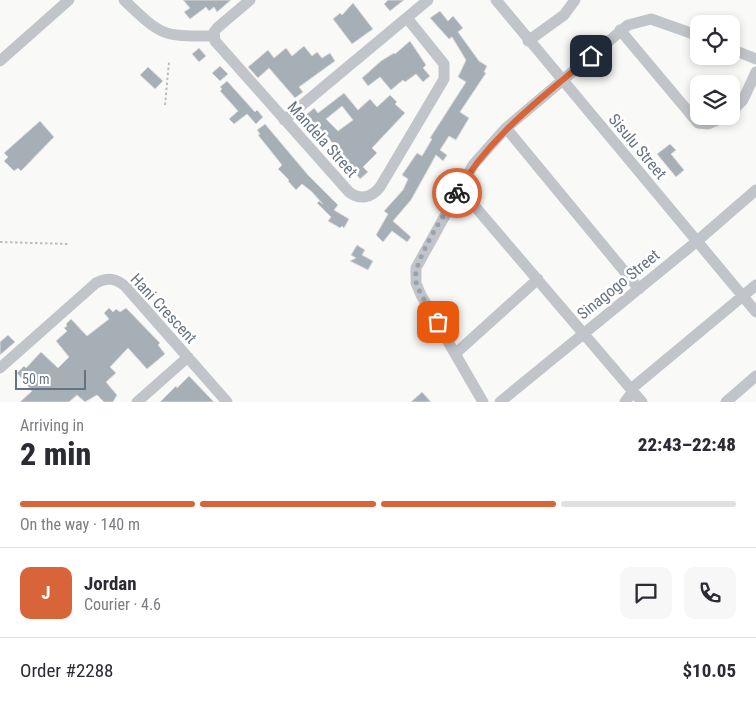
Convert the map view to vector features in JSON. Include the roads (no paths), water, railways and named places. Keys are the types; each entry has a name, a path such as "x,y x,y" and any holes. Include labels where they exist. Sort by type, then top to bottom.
{"street":[{"path":"0,61 69,0"},
{"path":"124,0 161,33 175,36 214,36 217,28 250,0"},
{"path":"284,120 428,0"},
{"name":"Sisulu Street","path":"496,0 528,42 756,312"},
{"path":"528,42 564,15 575,0"},
{"name":"Mandela Street","path":"214,36 219,47 349,192 363,197 376,192 446,75 444,64 407,18"},
{"path":"483,402 422,295 415,276 421,258 473,165 506,128 620,30 636,21 651,19 690,33"},
{"path":"620,30 690,113"},
{"path":"740,53 756,59"},
{"path":"740,103 756,72"},
{"path":"506,128 639,289"},
{"path":"460,189 642,402"},
{"name":"Sinagogo Street","path":"500,402 696,242 756,190"},
{"name":"Hani Crescent","path":"0,368 96,283 109,278 120,282 126,287 227,402"},
{"path":"456,353 538,279"},
{"path":"625,402 632,390 756,285"},
{"path":"137,402 188,357"},
{"path":"726,402 756,376"}]}
